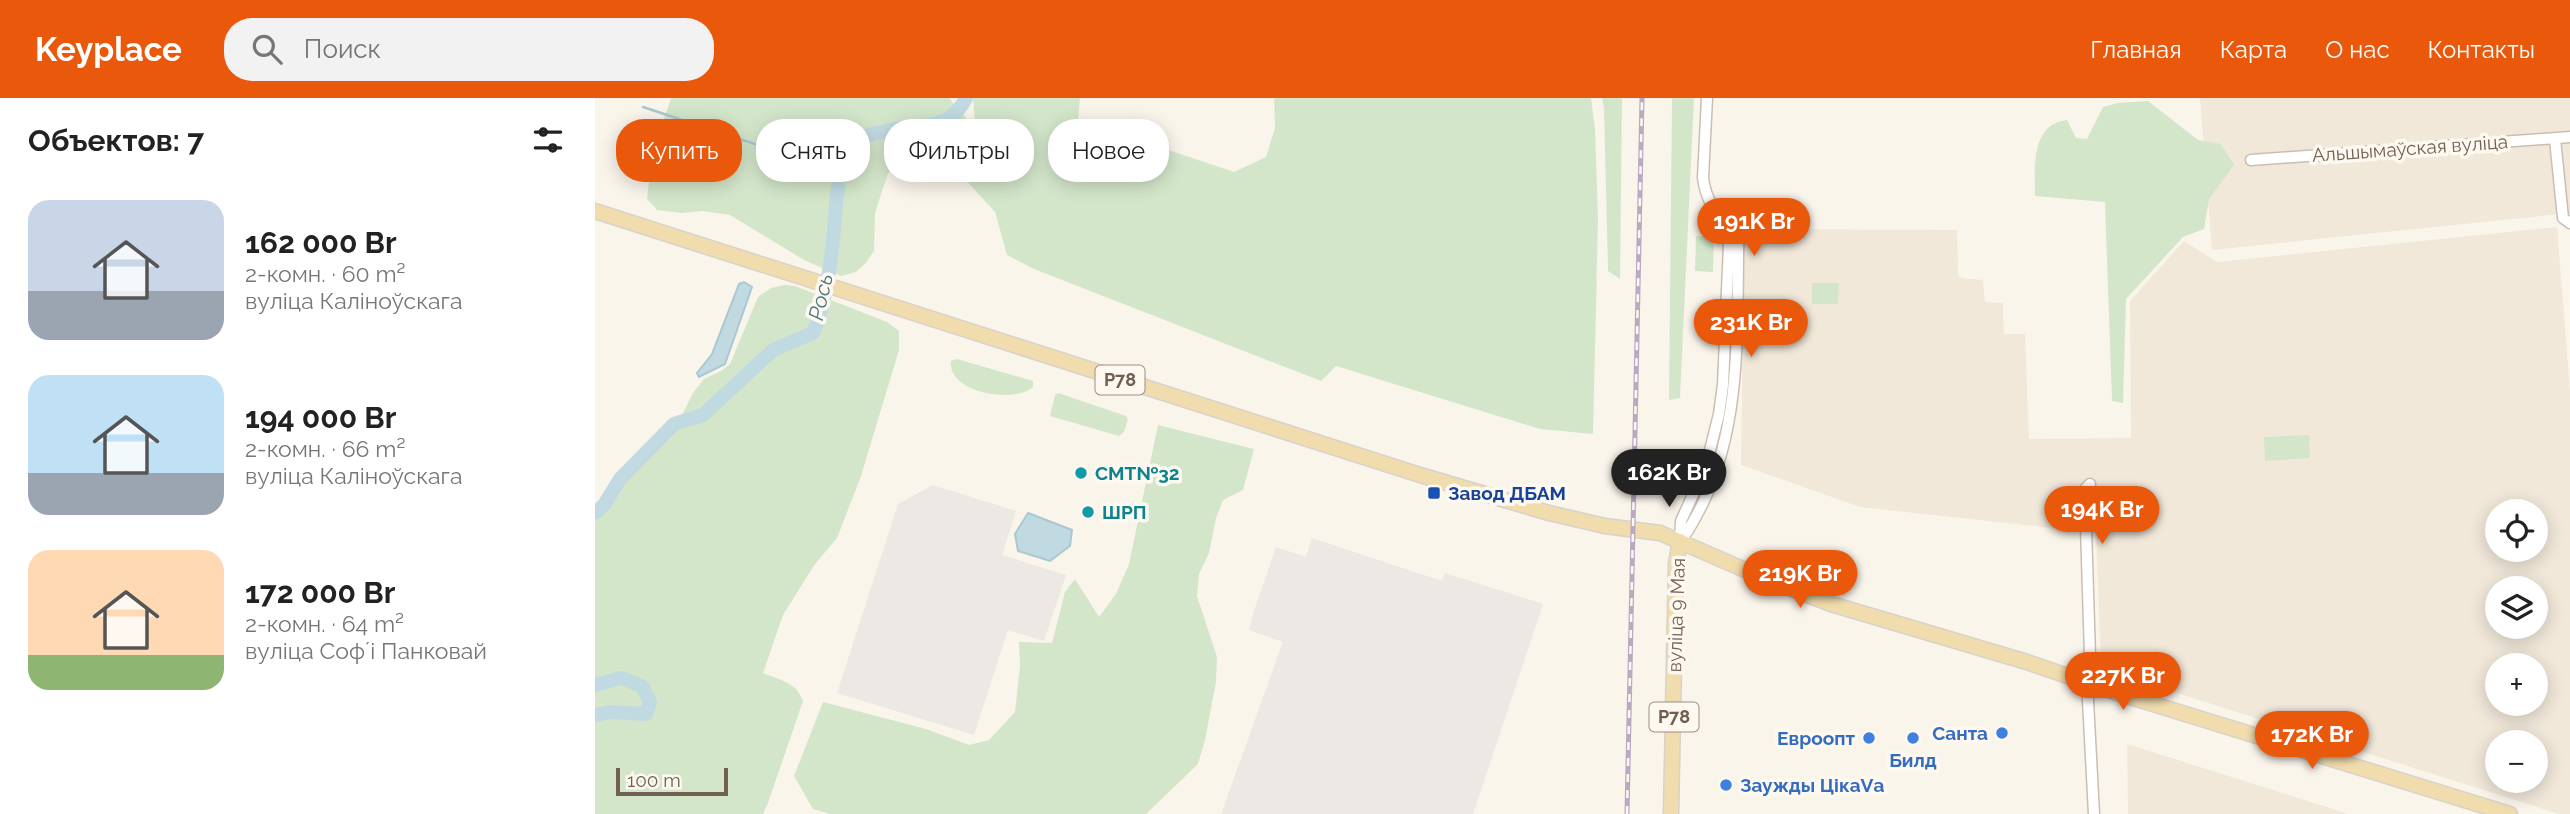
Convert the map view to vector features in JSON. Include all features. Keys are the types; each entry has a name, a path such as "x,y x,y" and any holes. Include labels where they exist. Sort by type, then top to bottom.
{"main road":[{"name":"Р78","path":"595,211 1057,360 1549,513 1605,526 1648,530 1680,541"},
{"path":"1680,541 1832,604 2510,814"},
{"name":"вуліца 9 Мая","path":"1671,814 1676,564 1680,541"}],"street":[{"path":"1680,541 1688,533 1709,491 1723,452 1734,385 1734,217 1724,219 1705,191 1703,178 1707,98"},
{"name":"Альшымаўская вуліца","path":"2251,160 2570,137"},
{"path":"2555,139 2567,220"},
{"path":"2090,484 2086,488 2085,496 2090,655 2087,682 2094,814"}],"shaded area":[{"path":"2200,98 2570,98 2570,213 2212,250"},
{"path":"2557,227 2570,390 2570,814 2559,814 2493,793 2548,793 2548,730 2485,730 2485,791 2101,669 2096,530 2062,529 1860,507 1741,465 1744,229 1957,230 1958,274 1961,278 1983,280 1985,302 2003,303 2004,334 2025,334 2029,439 2131,438 2130,301 2184,241 2217,262"},
{"path":"933,485 1016,511 1002,555 1066,575 1044,641 1008,630 974,735 837,693 898,504"},
{"path":"1312,538 1442,581 1445,573 1543,604 1473,814 1221,814 1283,642 1249,630 1254,611 1276,547 1306,557"},
{"path":"2127,744 2349,814 2128,814"}],"green space":[{"path":"671,98 949,98 966,118 884,119 885,182 875,213 874,251 856,272 841,276 804,260 730,215 703,211 681,213 657,210 647,199 649,182 742,182 742,119 664,119"},
{"path":"973,98 1080,98 1078,119 1048,119 1048,182 1169,182 1169,150 1234,172 1266,157 1275,128 1274,98 1591,98 1595,129 1598,219 1593,434 1540,429 1336,366 1321,381 1034,269 1007,255 995,212 968,182 1034,182 1034,119 975,119"},
{"path":"1602,98 1622,98 1620,279 1608,271"},
{"path":"1672,98 1694,98 1680,398 1669,400"},
{"path":"2148,101 2198,140 2221,144 2234,165 2209,199 2204,229 2183,237 2126,299 2123,403 2112,401 2105,202 2035,196 2035,161 2041,139 2046,130 2055,123 2067,120 2076,138 2087,139 2103,107"},
{"path":"1696,236 1714,237 1713,272 1695,271"},
{"path":"1812,283 1839,283 1838,304 1812,304"},
{"path":"795,286 887,322 899,331 899,350 861,476 837,538 815,564 783,615 763,673 792,686 803,701 768,803 763,814 595,814 595,520 628,478 673,433 693,393 704,379 730,364 758,297 771,288"},
{"path":"957,359 1033,381 1033,387 1012,395 998,395 970,388 959,381 953,372 951,361"},
{"path":"1058,393 1126,416 1128,419 1124,432 1119,436 1050,416 1055,395"},
{"path":"1158,425 1254,449 1243,490 1223,500 1216,518 1209,553 1199,574 1197,596 1217,657 1216,682 1198,764 1146,814 830,814 813,809 794,776 823,702 926,729 969,745 989,740 1015,712 1020,666 1019,642 1052,643 1065,592 1075,579 1099,617 1116,594 1129,564"},
{"path":"2309,435 2310,458 2265,461 2264,437"}],"water":[{"path":"744,282 752,287 725,364 699,377 697,373 712,354 739,284"},
{"path":"1028,513 1072,530 1070,546 1050,561 1018,551 1015,534"}],"waterway":[{"name":"Рось","path":"595,513 604,505 620,479 674,424 703,415 773,350 813,333 829,275 839,183 846,162 861,141 872,134 940,122 959,109 966,98"},
{"path":"643,107 756,144"},
{"name":"Рось","path":"595,685 621,678 642,686 650,702 646,714 611,712 595,715"}],"railway":[{"path":"1627,814 1642,98"}],"place":[{"name":"СМТ№32","path":"1081,473"},
{"name":"Завод ДБАМ","path":"1434,493"},
{"name":"ШРП","path":"1088,512"},
{"name":"Санта","path":"2002,733"},
{"name":"Евроопт","path":"1869,738"},
{"name":"Билд","path":"1913,738"},
{"name":"Заужды ЦікаVа","path":"1726,785"}]}
